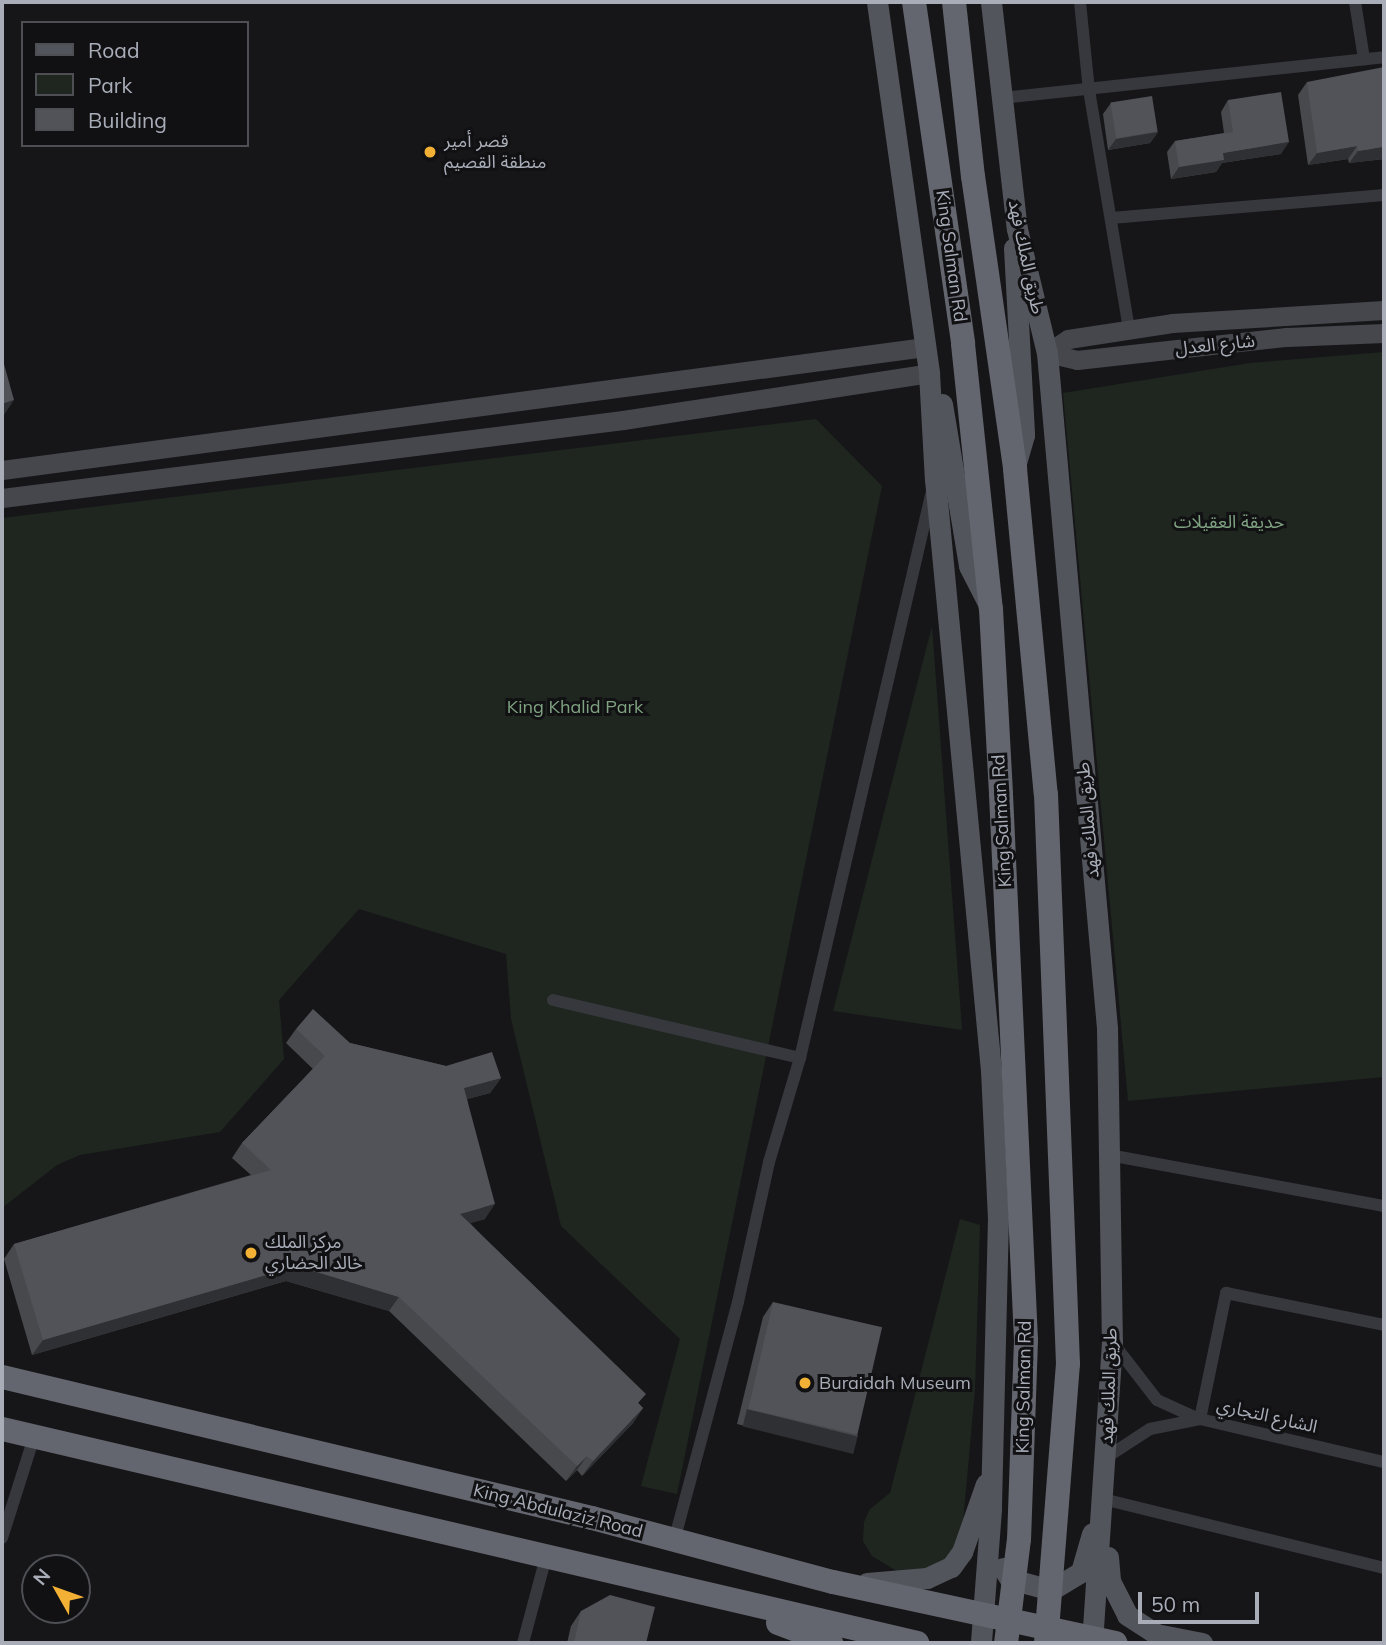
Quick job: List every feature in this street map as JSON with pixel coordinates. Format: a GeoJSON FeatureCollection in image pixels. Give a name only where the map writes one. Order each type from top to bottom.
{"type":"FeatureCollection","features":[{"type":"Feature","properties":{"kind":"highway","name":"King Salman Rd"},"geometry":{"type":"LineString","coordinates":[[914,2],[963,344],[991,609],[1026,1340],[1019,1539],[1006,1643]]}},
{"type":"Feature","properties":{"kind":"highway","name":"King Salman Rd"},"geometry":{"type":"LineString","coordinates":[[954,2],[1015,469],[1046,794],[1068,1364],[1046,1643]]}},
{"type":"Feature","properties":{"kind":"highway","name":"King Abdulaziz Road"},"geometry":{"type":"LineString","coordinates":[[2,1377],[841,1583],[1100,1642]]}},
{"type":"Feature","properties":{"kind":"highway"},"geometry":{"type":"LineString","coordinates":[[2,1429],[917,1643]]}},
{"type":"Feature","properties":{"kind":"highway"},"geometry":{"type":"LineString","coordinates":[[703,1593],[831,1643]]}},
{"type":"Feature","properties":{"kind":"main road"},"geometry":{"type":"LineString","coordinates":[[877,2],[929,373],[935,479],[991,1070],[998,1218],[991,1509],[981,1643]]}},
{"type":"Feature","properties":{"kind":"main road","name":"طريق الملك فهد"},"geometry":{"type":"LineString","coordinates":[[991,2],[1017,229],[1047,353],[1108,1028],[1112,1342],[1103,1499],[1100,1642]]}},
{"type":"Feature","properties":{"kind":"main road"},"geometry":{"type":"LineString","coordinates":[[1015,469],[1024,435],[1012,264],[1017,229]]}},
{"type":"Feature","properties":{"kind":"main road"},"geometry":{"type":"LineString","coordinates":[[929,373],[944,409],[969,566],[991,609]]}},
{"type":"Feature","properties":{"kind":"main road"},"geometry":{"type":"LineString","coordinates":[[841,1583],[927,1578],[951,1567],[962,1552],[992,1465]]}},
{"type":"Feature","properties":{"kind":"main road"},"geometry":{"type":"LineString","coordinates":[[991,1509],[995,1556],[1010,1578],[1051,1590],[1080,1572],[1103,1499]]}},
{"type":"Feature","properties":{"kind":"main road"},"geometry":{"type":"LineString","coordinates":[[1103,1499],[1110,1581],[1127,1615],[1156,1634],[1202,1643]]}},
{"type":"Feature","properties":{"kind":"street"},"geometry":{"type":"LineString","coordinates":[[1080,2],[1089,90],[1129,330]]}},
{"type":"Feature","properties":{"kind":"street"},"geometry":{"type":"LineString","coordinates":[[1355,2],[1364,59]]}},
{"type":"Feature","properties":{"kind":"street"},"geometry":{"type":"LineString","coordinates":[[1002,98],[1384,57]]}},
{"type":"Feature","properties":{"kind":"street"},"geometry":{"type":"LineString","coordinates":[[1111,218],[1384,195]]}},
{"type":"Feature","properties":{"kind":"street"},"geometry":{"type":"LineString","coordinates":[[1047,353],[1068,339],[1129,330],[1307,312],[1384,310]]}},
{"type":"Feature","properties":{"kind":"street","name":"شارع العدل"},"geometry":{"type":"LineString","coordinates":[[1047,353],[1077,360],[1287,337],[1384,333]]}},
{"type":"Feature","properties":{"kind":"street"},"geometry":{"type":"LineString","coordinates":[[2,470],[925,347]]}},
{"type":"Feature","properties":{"kind":"street"},"geometry":{"type":"LineString","coordinates":[[2,498],[609,422],[929,373]]}},
{"type":"Feature","properties":{"kind":"street"},"geometry":{"type":"LineString","coordinates":[[674,1541],[738,1302],[769,1162],[800,1058],[935,479]]}},
{"type":"Feature","properties":{"kind":"street"},"geometry":{"type":"LineString","coordinates":[[553,1000],[800,1058]]}},
{"type":"Feature","properties":{"kind":"street"},"geometry":{"type":"LineString","coordinates":[[1109,1155],[1384,1206]]}},
{"type":"Feature","properties":{"kind":"street"},"geometry":{"type":"LineString","coordinates":[[1112,1342],[1157,1400],[1200,1419],[1226,1293],[1384,1325]]}},
{"type":"Feature","properties":{"kind":"street","name":"الشارع التجاري"},"geometry":{"type":"LineString","coordinates":[[1107,1457],[1150,1430],[1200,1419],[1384,1462]]}},
{"type":"Feature","properties":{"kind":"street"},"geometry":{"type":"LineString","coordinates":[[2,1538],[34,1437]]}},
{"type":"Feature","properties":{"kind":"street"},"geometry":{"type":"LineString","coordinates":[[1103,1499],[1384,1568]]}},
{"type":"Feature","properties":{"kind":"street"},"geometry":{"type":"LineString","coordinates":[[523,1643],[546,1557]]}},
{"type":"Feature","properties":{"kind":"green space","name":"حديقة العقيلات"},"geometry":{"type":"Polygon","coordinates":[[[1384,352],[1384,1077],[1128,1101],[1063,393],[1250,363],[1384,352]]]}},
{"type":"Feature","properties":{"kind":"green space","name":"King Khalid Park"},"geometry":{"type":"Polygon","coordinates":[[[816,419],[882,486],[677,1494],[641,1486],[680,1339],[561,1226],[511,1019],[506,954],[359,909],[279,1000],[284,1059],[220,1132],[80,1155],[57,1165],[2,1208],[2,518],[816,419]]]}},
{"type":"Feature","properties":{"kind":"green space"},"geometry":{"type":"Polygon","coordinates":[[[932,626],[962,1029],[962,1030],[833,1011],[932,626]]]}},
{"type":"Feature","properties":{"kind":"green space"},"geometry":{"type":"Polygon","coordinates":[[[960,1219],[980,1225],[975,1390],[961,1545],[947,1564],[900,1573],[872,1556],[863,1541],[864,1522],[870,1509],[890,1493],[960,1219]]]}},
{"type":"Feature","properties":{"kind":"building"},"geometry":{"type":"Polygon","coordinates":[[[1384,67],[1384,147],[1358,151],[1357,146],[1317,153],[1307,82],[1384,67]]]}},
{"type":"Feature","properties":{"kind":"building"},"geometry":{"type":"Polygon","coordinates":[[[1281,92],[1289,142],[1223,153],[1224,160],[1179,167],[1175,141],[1233,132],[1228,100],[1281,92]]]}},
{"type":"Feature","properties":{"kind":"building"},"geometry":{"type":"Polygon","coordinates":[[[1152,96],[1158,132],[1116,138],[1111,103],[1152,96]]]}},
{"type":"Feature","properties":{"kind":"building"},"geometry":{"type":"Polygon","coordinates":[[[2,357],[14,400],[2,404],[2,357]]]}},
{"type":"Feature","properties":{"kind":"building","name":"مركز الملك خالد الحضاري"},"geometry":{"type":"Polygon","coordinates":[[[313,1009],[350,1043],[446,1066],[492,1052],[501,1078],[464,1088],[495,1204],[460,1214],[646,1394],[638,1403],[643,1408],[593,1461],[587,1456],[577,1466],[399,1297],[297,1266],[43,1340],[14,1244],[271,1170],[242,1143],[325,1056],[296,1029],[313,1009]]]}},
{"type":"Feature","properties":{"kind":"building","name":"Buraidah Museum"},"geometry":{"type":"Polygon","coordinates":[[[773,1302],[882,1327],[857,1434],[748,1409],[773,1302]]]}},
{"type":"Feature","properties":{"kind":"building"},"geometry":{"type":"Polygon","coordinates":[[[610,1595],[655,1607],[646,1643],[574,1643],[581,1611],[610,1595]]]}},
{"type":"Feature","properties":{"kind":"place","name":"قصر أمير منطقة القصيم"},"geometry":{"type":"Point","coordinates":[430,152]}},
{"type":"Feature","properties":{"kind":"place","name":"مركز الملك خالد الحضاري"},"geometry":{"type":"Point","coordinates":[251,1253]}},
{"type":"Feature","properties":{"kind":"place","name":"Buraidah Museum"},"geometry":{"type":"Point","coordinates":[805,1383]}}]}
